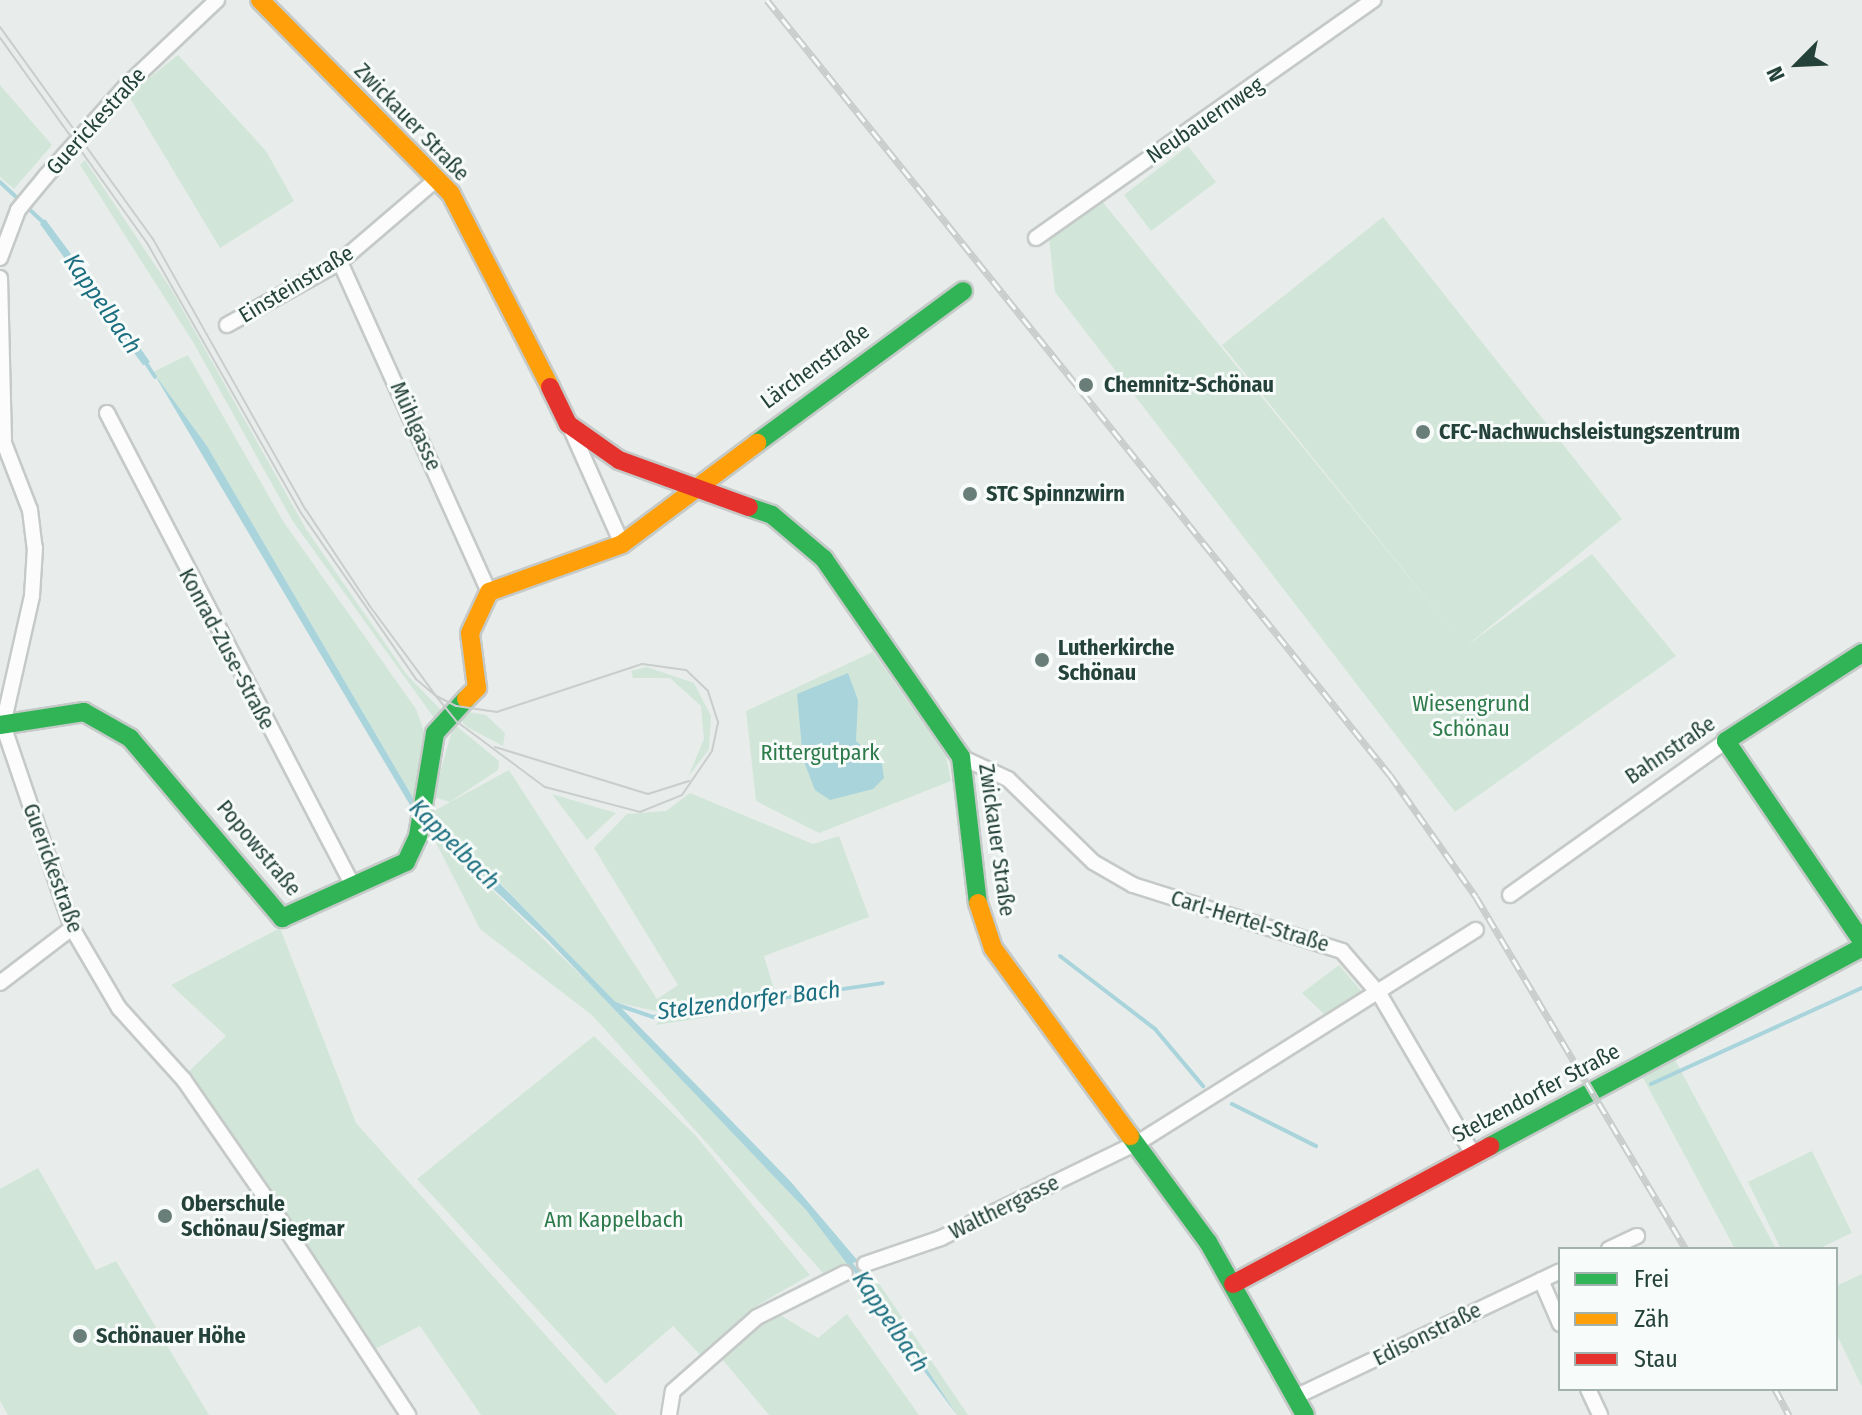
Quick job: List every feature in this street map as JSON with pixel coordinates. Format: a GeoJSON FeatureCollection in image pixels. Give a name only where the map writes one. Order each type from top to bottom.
{"type":"FeatureCollection","features":[{"type":"Feature","properties":{"kind":"street","name":"Guerickestraße"},"geometry":{"type":"LineString","coordinates":[[0,258],[18,210],[28,198],[122,90],[217,0]]}},
{"type":"Feature","properties":{"kind":"street","name":"Zwickauer Straße"},"geometry":{"type":"LineString","coordinates":[[260,0],[437,179],[478,236],[622,544]]}},
{"type":"Feature","properties":{"kind":"street","name":"Neubauernweg"},"geometry":{"type":"LineString","coordinates":[[1036,238],[1373,0]]}},
{"type":"Feature","properties":{"kind":"street","name":"Einsteinstraße"},"geometry":{"type":"LineString","coordinates":[[227,325],[340,262],[437,179]]}},
{"type":"Feature","properties":{"kind":"street","name":"Mühlgasse"},"geometry":{"type":"LineString","coordinates":[[340,262],[350,278],[489,592]]}},
{"type":"Feature","properties":{"kind":"street"},"geometry":{"type":"LineString","coordinates":[[0,278],[4,443],[30,510],[35,548],[32,596],[2,725]]}},
{"type":"Feature","properties":{"kind":"street","name":"Lärchenstraße"},"geometry":{"type":"LineString","coordinates":[[701,487],[739,450],[963,291]]}},
{"type":"Feature","properties":{"kind":"street","name":"Konrad-Zuse-Straße"},"geometry":{"type":"LineString","coordinates":[[107,413],[352,884]]}},
{"type":"Feature","properties":{"kind":"street","name":"Zwickauer Straße"},"geometry":{"type":"LineString","coordinates":[[568,424],[619,460],[772,515],[824,559],[961,757],[979,913],[993,948],[1139,1142],[1233,1284],[1305,1415]]}},
{"type":"Feature","properties":{"kind":"street"},"geometry":{"type":"LineString","coordinates":[[489,592],[622,544],[701,487]]}},
{"type":"Feature","properties":{"kind":"street","name":"Popowstraße"},"geometry":{"type":"LineString","coordinates":[[2,725],[84,712],[130,738],[282,918],[406,862],[418,836],[427,799],[435,733],[477,688],[470,633],[489,592]]}},
{"type":"Feature","properties":{"kind":"street","name":"Bahnstraße"},"geometry":{"type":"LineString","coordinates":[[1510,895],[1726,741],[1862,653]]}},
{"type":"Feature","properties":{"kind":"street","name":"Guerickestraße"},"geometry":{"type":"LineString","coordinates":[[2,725],[72,928],[119,1008],[184,1080],[408,1415]]}},
{"type":"Feature","properties":{"kind":"street"},"geometry":{"type":"LineString","coordinates":[[1726,741],[1862,941]]}},
{"type":"Feature","properties":{"kind":"street","name":"Carl-Hertel-Straße"},"geometry":{"type":"LineString","coordinates":[[961,757],[1017,788],[1093,862],[1133,885],[1333,944],[1380,995],[1473,1154]]}},
{"type":"Feature","properties":{"kind":"street"},"geometry":{"type":"LineString","coordinates":[[0,983],[72,928]]}},
{"type":"Feature","properties":{"kind":"street"},"geometry":{"type":"LineString","coordinates":[[1139,1142],[1380,995],[1476,930]]}},
{"type":"Feature","properties":{"kind":"street","name":"Stelzendorfer Straße"},"geometry":{"type":"LineString","coordinates":[[1233,1284],[1862,947]]}},
{"type":"Feature","properties":{"kind":"street","name":"Walthergasse"},"geometry":{"type":"LineString","coordinates":[[865,1264],[941,1238],[1139,1142]]}},
{"type":"Feature","properties":{"kind":"street"},"geometry":{"type":"LineString","coordinates":[[1613,1247],[1637,1236]]}},
{"type":"Feature","properties":{"kind":"street","name":"Edisonstraße"},"geometry":{"type":"LineString","coordinates":[[1295,1397],[1558,1272]]}},
{"type":"Feature","properties":{"kind":"street"},"geometry":{"type":"LineString","coordinates":[[669,1415],[673,1391],[757,1317],[845,1273]]}},
{"type":"Feature","properties":{"kind":"street"},"geometry":{"type":"LineString","coordinates":[[1541,1280],[1558,1319]]}},
{"type":"Feature","properties":{"kind":"street"},"geometry":{"type":"LineString","coordinates":[[1589,1391],[1600,1415]]}},
{"type":"Feature","properties":{"kind":"green space"},"geometry":{"type":"Polygon","coordinates":[[[178,55],[266,151],[294,201],[220,248],[128,95],[178,55]]]}},
{"type":"Feature","properties":{"kind":"green space"},"geometry":{"type":"Polygon","coordinates":[[[0,85],[52,145],[14,189],[0,177],[0,85]]]}},
{"type":"Feature","properties":{"kind":"green space"},"geometry":{"type":"Polygon","coordinates":[[[1188,146],[1216,182],[1151,231],[1124,195],[1188,146]]]}},
{"type":"Feature","properties":{"kind":"green space"},"geometry":{"type":"Polygon","coordinates":[[[85,160],[171,289],[306,529],[407,675],[441,710],[434,718],[292,520],[193,342],[80,165],[85,160]]]}},
{"type":"Feature","properties":{"kind":"green space","name":"Wiesengrund Schönau"},"geometry":{"type":"Polygon","coordinates":[[[1101,200],[1456,635],[1222,345],[1383,217],[1622,519],[1465,647],[1592,554],[1676,656],[1455,812],[1055,292],[1049,238],[1101,200]]]}},
{"type":"Feature","properties":{"kind":"green space"},"geometry":{"type":"Polygon","coordinates":[[[188,355],[283,521],[416,709],[426,737],[416,803],[207,446],[153,372],[188,355]]]}},
{"type":"Feature","properties":{"kind":"green space","name":"Rittergutpark"},"geometry":{"type":"Polygon","coordinates":[[[873,652],[946,756],[951,781],[819,833],[756,801],[746,711],[873,652]]]}},
{"type":"Feature","properties":{"kind":"green space"},"geometry":{"type":"Polygon","coordinates":[[[647,667],[694,683],[711,716],[709,749],[688,777],[704,739],[701,706],[670,678],[633,678],[631,671],[647,667]]]}},
{"type":"Feature","properties":{"kind":"green space"},"geometry":{"type":"Polygon","coordinates":[[[462,711],[486,715],[505,733],[503,746],[467,727],[458,718],[462,711]]]}},
{"type":"Feature","properties":{"kind":"green space"},"geometry":{"type":"Polygon","coordinates":[[[454,724],[499,761],[498,770],[450,802],[433,797],[454,724]]]}},
{"type":"Feature","properties":{"kind":"green space"},"geometry":{"type":"Polygon","coordinates":[[[509,770],[657,999],[678,985],[594,848],[627,814],[666,811],[690,793],[813,844],[839,836],[869,917],[764,956],[779,1006],[656,1025],[664,1013],[615,1002],[432,812],[509,770]]]}},
{"type":"Feature","properties":{"kind":"green space"},"geometry":{"type":"Polygon","coordinates":[[[552,794],[616,813],[587,840],[552,794]]]}},
{"type":"Feature","properties":{"kind":"green space"},"geometry":{"type":"Polygon","coordinates":[[[429,829],[591,985],[806,1210],[848,1265],[823,1273],[593,1016],[480,929],[429,829]]]}},
{"type":"Feature","properties":{"kind":"green space"},"geometry":{"type":"Polygon","coordinates":[[[280,928],[356,1123],[617,1415],[481,1415],[420,1326],[373,1350],[321,1276],[269,1187],[187,1073],[226,1036],[171,985],[280,928]]]}},
{"type":"Feature","properties":{"kind":"green space"},"geometry":{"type":"Polygon","coordinates":[[[1339,965],[1362,992],[1326,1016],[1302,993],[1339,965]]]}},
{"type":"Feature","properties":{"kind":"green space","name":"Am Kappelbach"},"geometry":{"type":"Polygon","coordinates":[[[594,1036],[696,1136],[810,1275],[760,1304],[704,1359],[673,1326],[606,1384],[417,1179],[594,1036]]]}},
{"type":"Feature","properties":{"kind":"green space"},"geometry":{"type":"Polygon","coordinates":[[[1673,1056],[1775,1247],[1734,1247],[1641,1074],[1673,1056]]]}},
{"type":"Feature","properties":{"kind":"green space"},"geometry":{"type":"Polygon","coordinates":[[[1812,1151],[1852,1233],[1822,1247],[1780,1247],[1748,1182],[1812,1151]]]}},
{"type":"Feature","properties":{"kind":"green space","name":"Schönauer Höhe"},"geometry":{"type":"Polygon","coordinates":[[[38,1168],[96,1270],[116,1261],[209,1415],[8,1415],[0,1401],[0,1189],[38,1168]]]}},
{"type":"Feature","properties":{"kind":"green space"},"geometry":{"type":"Polygon","coordinates":[[[864,1270],[876,1279],[968,1415],[957,1415],[864,1270]]]}},
{"type":"Feature","properties":{"kind":"green space"},"geometry":{"type":"Polygon","coordinates":[[[1862,1274],[1862,1387],[1838,1337],[1838,1285],[1862,1274]]]}},
{"type":"Feature","properties":{"kind":"green space"},"geometry":{"type":"Polygon","coordinates":[[[777,1313],[818,1338],[847,1314],[919,1415],[769,1415],[722,1359],[777,1313]]]}},
{"type":"Feature","properties":{"kind":"water"},"geometry":{"type":"Polygon","coordinates":[[[45,219],[150,362],[143,365],[86,288],[40,224],[45,219]]]}},
{"type":"Feature","properties":{"kind":"water"},"geometry":{"type":"Polygon","coordinates":[[[153,372],[207,446],[416,803],[413,810],[153,372]]]}},
{"type":"Feature","properties":{"kind":"water"},"geometry":{"type":"Polygon","coordinates":[[[848,673],[858,700],[856,741],[882,764],[884,778],[873,789],[830,800],[815,790],[803,759],[797,694],[848,673]]]}},
{"type":"Feature","properties":{"kind":"water"},"geometry":{"type":"Polygon","coordinates":[[[435,817],[791,1182],[858,1261],[848,1265],[806,1210],[547,939],[429,829],[435,817]]]}},
{"type":"Feature","properties":{"kind":"water"},"geometry":{"type":"Polygon","coordinates":[[[859,1271],[916,1352],[957,1415],[853,1277],[859,1271]]]}},
{"type":"Feature","properties":{"kind":"waterway","name":"Kappelbach"},"geometry":{"type":"LineString","coordinates":[[0,182],[45,224]]}},
{"type":"Feature","properties":{"kind":"waterway","name":"Kappelbach"},"geometry":{"type":"LineString","coordinates":[[144,360],[155,377]]}},
{"type":"Feature","properties":{"kind":"waterway","name":"Stelzendorfer Bach"},"geometry":{"type":"LineString","coordinates":[[1060,956],[1155,1029],[1203,1086]]}},
{"type":"Feature","properties":{"kind":"waterway","name":"Stelzendorfer Bach"},"geometry":{"type":"LineString","coordinates":[[615,1004],[653,1017],[883,983]]}},
{"type":"Feature","properties":{"kind":"waterway","name":"Stelzendorfer Bach"},"geometry":{"type":"LineString","coordinates":[[1651,1084],[1862,988]]}},
{"type":"Feature","properties":{"kind":"waterway","name":"Stelzendorfer Bach"},"geometry":{"type":"LineString","coordinates":[[1232,1104],[1316,1146]]}},
{"type":"Feature","properties":{"kind":"waterway","name":"Kappelbach"},"geometry":{"type":"LineString","coordinates":[[849,1261],[860,1277]]}},
{"type":"Feature","properties":{"kind":"tram line"},"geometry":{"type":"LineString","coordinates":[[0,27],[153,239],[306,510],[369,605],[436,696],[456,721],[545,787],[640,812],[682,795],[712,751],[718,722],[708,691],[686,670],[642,664],[497,712],[456,706],[436,696],[416,679],[301,513],[147,243],[0,38]]}},
{"type":"Feature","properties":{"kind":"tram line"},"geometry":{"type":"LineString","coordinates":[[495,747],[648,794],[689,781]]}},
{"type":"Feature","properties":{"kind":"railway"},"geometry":{"type":"LineString","coordinates":[[767,0],[1390,775],[1476,897],[1685,1247]]}},
{"type":"Feature","properties":{"kind":"railway"},"geometry":{"type":"LineString","coordinates":[[1776,1391],[1789,1415]]}},
{"type":"Feature","properties":{"kind":"traffic: fast"},"geometry":{"type":"LineString","coordinates":[[757,443],[963,291]]}},
{"type":"Feature","properties":{"kind":"traffic: fast"},"geometry":{"type":"LineString","coordinates":[[749,507],[772,515],[824,559],[961,757],[978,903]]}},
{"type":"Feature","properties":{"kind":"traffic: fast"},"geometry":{"type":"LineString","coordinates":[[1862,653],[1726,741],[1862,941]]}},
{"type":"Feature","properties":{"kind":"traffic: fast"},"geometry":{"type":"LineString","coordinates":[[0,725],[84,712],[130,738],[282,918],[406,862],[418,836],[435,733],[466,699]]}},
{"type":"Feature","properties":{"kind":"traffic: fast"},"geometry":{"type":"LineString","coordinates":[[1490,1146],[1862,947]]}},
{"type":"Feature","properties":{"kind":"traffic: fast"},"geometry":{"type":"LineString","coordinates":[[1130,1136],[1208,1242],[1305,1415]]}},
{"type":"Feature","properties":{"kind":"traffic: slow"},"geometry":{"type":"LineString","coordinates":[[260,0],[451,194],[550,387]]}},
{"type":"Feature","properties":{"kind":"traffic: slow"},"geometry":{"type":"LineString","coordinates":[[466,699],[477,688],[470,633],[489,592],[622,544],[757,443]]}},
{"type":"Feature","properties":{"kind":"traffic: slow"},"geometry":{"type":"LineString","coordinates":[[978,903],[993,948],[1130,1136]]}},
{"type":"Feature","properties":{"kind":"traffic: jam"},"geometry":{"type":"LineString","coordinates":[[550,387],[568,424],[619,460],[749,507]]}},
{"type":"Feature","properties":{"kind":"traffic: jam"},"geometry":{"type":"LineString","coordinates":[[1233,1284],[1490,1146]]}},
{"type":"Feature","properties":{"kind":"place","name":"Chemnitz-Schönau"},"geometry":{"type":"Point","coordinates":[1086,385]}},
{"type":"Feature","properties":{"kind":"place","name":"CFC-Nachwuchsleistungszentrum"},"geometry":{"type":"Point","coordinates":[1423,432]}},
{"type":"Feature","properties":{"kind":"place","name":"STC Spinnzwirn"},"geometry":{"type":"Point","coordinates":[970,494]}},
{"type":"Feature","properties":{"kind":"place","name":"Lutherkirche Schönau"},"geometry":{"type":"Point","coordinates":[1042,660]}},
{"type":"Feature","properties":{"kind":"place","name":"Oberschule Schönau/Siegmar"},"geometry":{"type":"Point","coordinates":[165,1216]}},
{"type":"Feature","properties":{"kind":"place","name":"Schönauer Höhe"},"geometry":{"type":"Point","coordinates":[80,1336]}}]}
